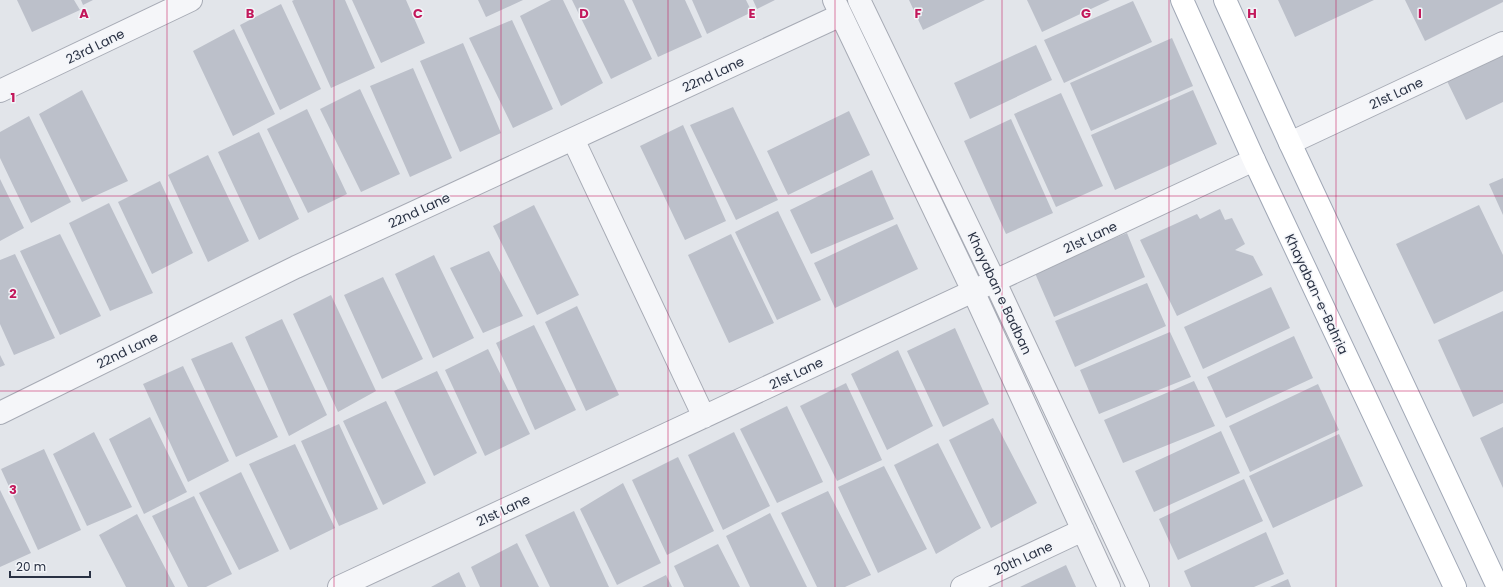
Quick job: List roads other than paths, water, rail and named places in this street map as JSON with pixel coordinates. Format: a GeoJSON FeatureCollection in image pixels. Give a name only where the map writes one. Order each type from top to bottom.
{"type":"FeatureCollection","features":[{"type":"Feature","properties":{"kind":"main road","name":"Khayaban-e-Bahria"},"geometry":{"type":"LineString","coordinates":[[1182,0],[1254,160],[1455,587]]}},
{"type":"Feature","properties":{"kind":"main road"},"geometry":{"type":"LineString","coordinates":[[1225,0],[1290,143],[1498,587]]}},
{"type":"Feature","properties":{"kind":"street","name":"23rd Lane"},"geometry":{"type":"LineString","coordinates":[[0,91],[191,0]]}},
{"type":"Feature","properties":{"kind":"street","name":"Khayaban e Badban"},"geometry":{"type":"LineString","coordinates":[[859,0],[995,282],[1138,587]]}},
{"type":"Feature","properties":{"kind":"street","name":"Khayaban e Badban"},"geometry":{"type":"LineString","coordinates":[[837,7],[973,291],[1109,587]]}},
{"type":"Feature","properties":{"kind":"street","name":"22nd Lane"},"geometry":{"type":"LineString","coordinates":[[0,413],[296,267],[573,139],[837,7]]}},
{"type":"Feature","properties":{"kind":"street","name":"21st Lane"},"geometry":{"type":"LineString","coordinates":[[1290,143],[1503,43]]}},
{"type":"Feature","properties":{"kind":"street"},"geometry":{"type":"LineString","coordinates":[[573,139],[704,417]]}},
{"type":"Feature","properties":{"kind":"street","name":"21st Lane"},"geometry":{"type":"LineString","coordinates":[[339,587],[1254,160]]}},
{"type":"Feature","properties":{"kind":"street","name":"20th Lane"},"geometry":{"type":"LineString","coordinates":[[962,587],[1083,530]]}}]}
